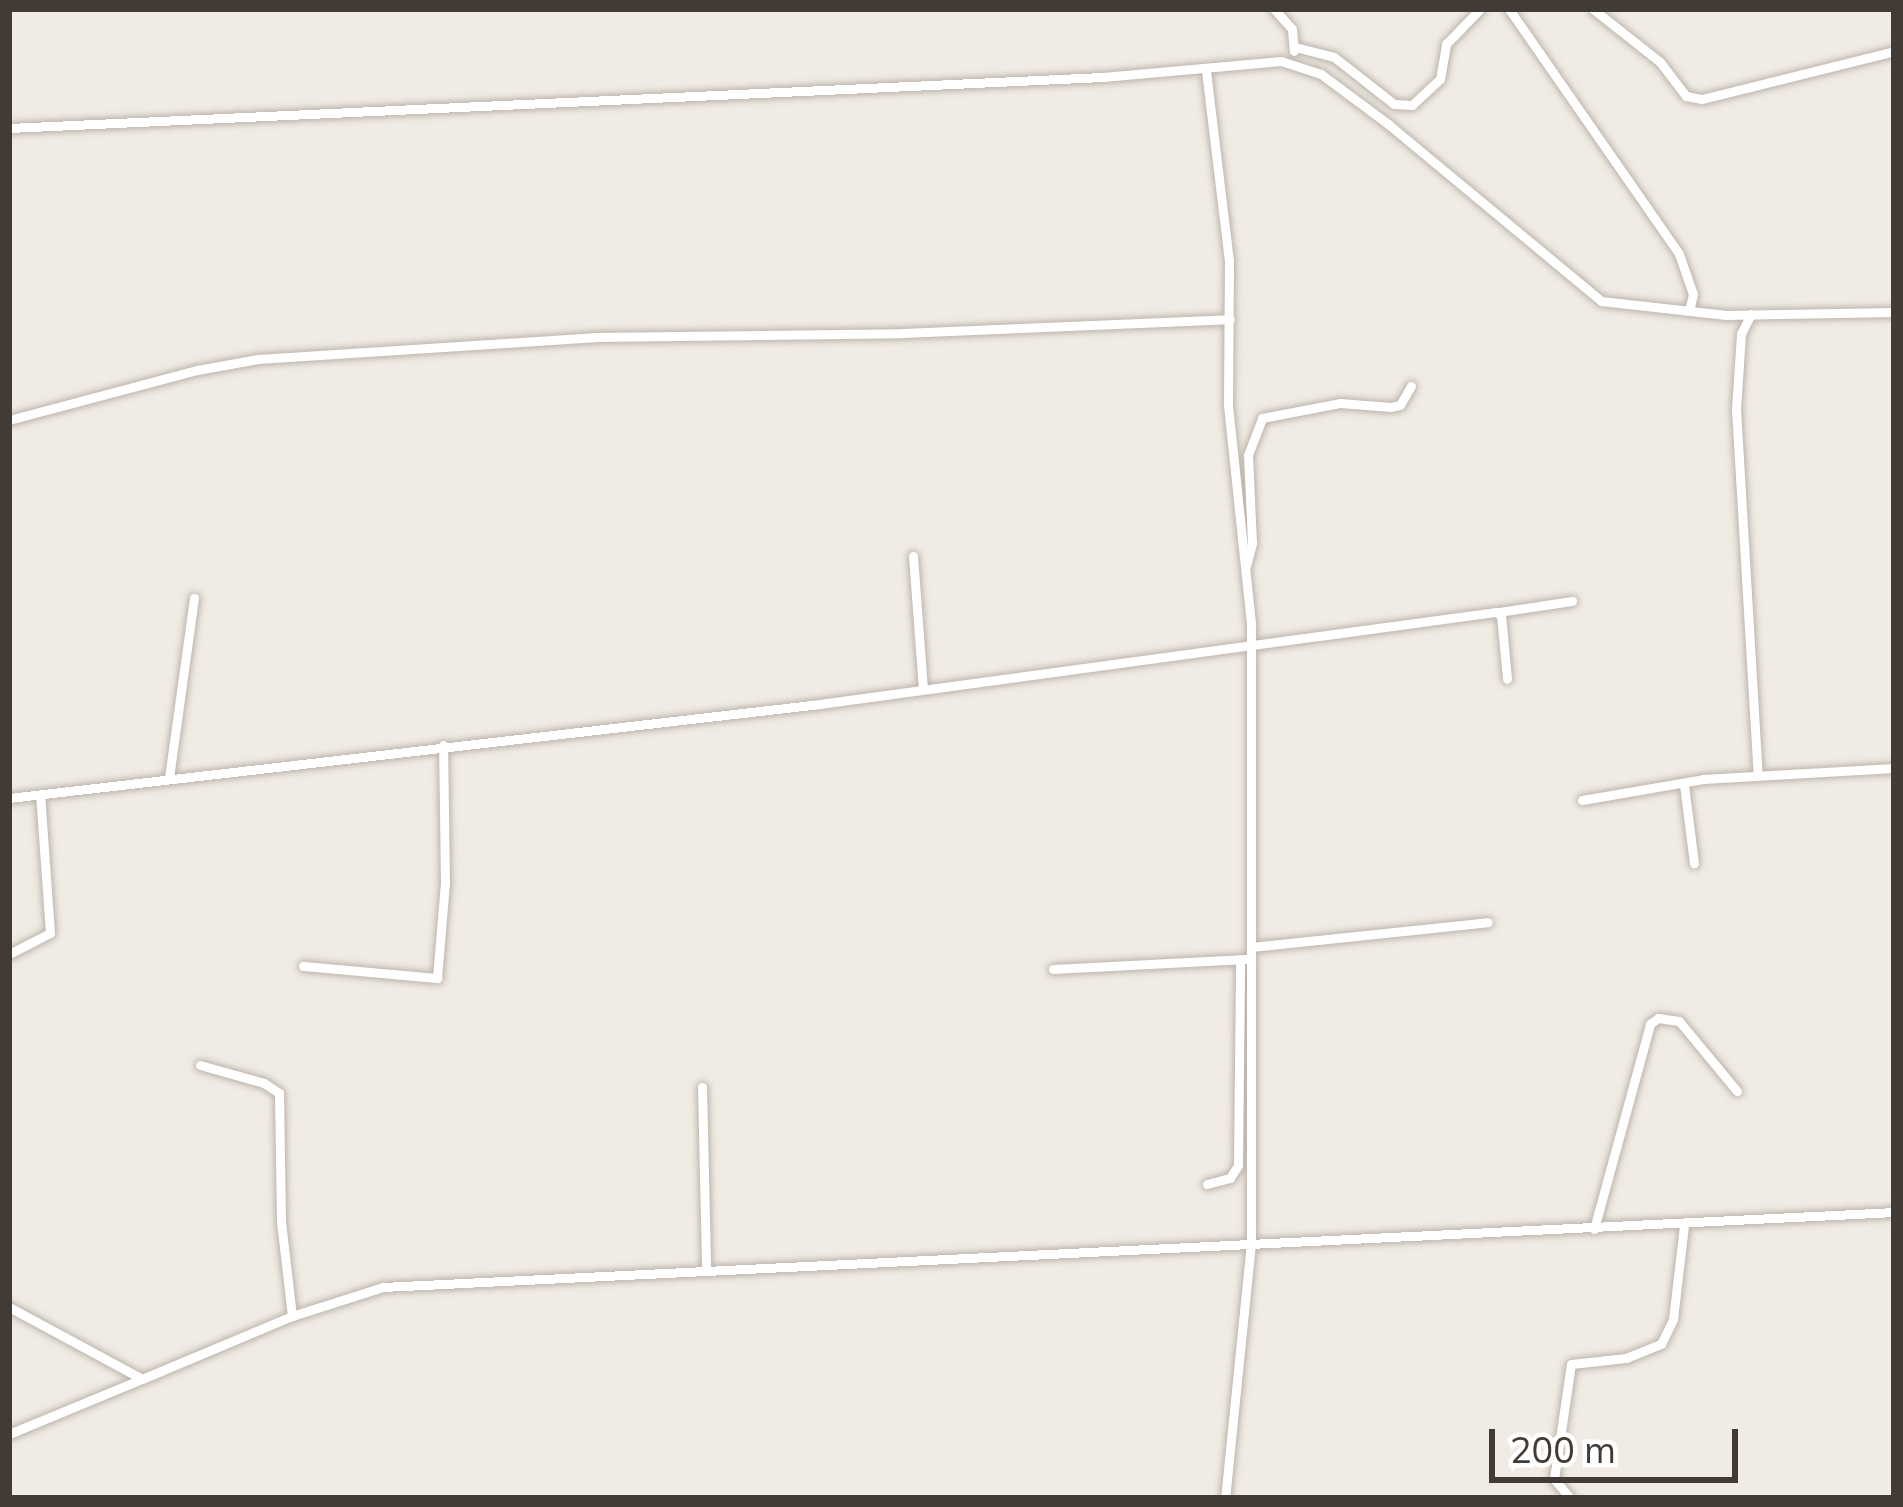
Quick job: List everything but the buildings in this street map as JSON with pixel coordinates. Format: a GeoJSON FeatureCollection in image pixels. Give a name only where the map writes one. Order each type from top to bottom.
{"type":"FeatureCollection","features":[{"type":"Feature","properties":{"kind":"street"},"geometry":{"type":"LineString","coordinates":[[1274,9],[1292,29],[1292,62]]}},
{"type":"Feature","properties":{"kind":"street"},"geometry":{"type":"LineString","coordinates":[[1295,47],[1334,57],[1394,104],[1412,105],[1440,79],[1446,44],[1480,9]]}},
{"type":"Feature","properties":{"kind":"street"},"geometry":{"type":"LineString","coordinates":[[1509,9],[1678,254],[1693,294],[1689,311]]}},
{"type":"Feature","properties":{"kind":"street"},"geometry":{"type":"LineString","coordinates":[[1593,9],[1660,62],[1686,96],[1702,100],[1894,51]]}},
{"type":"Feature","properties":{"kind":"street"},"geometry":{"type":"LineString","coordinates":[[9,128],[1206,71],[1292,62],[1321,74],[1388,124],[1601,301],[1751,314],[1894,312]]}},
{"type":"Feature","properties":{"kind":"street"},"geometry":{"type":"LineString","coordinates":[[1206,71],[1230,274],[1228,405],[1250,645],[1251,1243],[1225,1498]]}},
{"type":"Feature","properties":{"kind":"street"},"geometry":{"type":"LineString","coordinates":[[1751,314],[1741,334],[1736,409],[1758,775]]}},
{"type":"Feature","properties":{"kind":"street"},"geometry":{"type":"LineString","coordinates":[[9,420],[197,370],[257,359],[594,337],[901,333],[1230,319]]}},
{"type":"Feature","properties":{"kind":"street"},"geometry":{"type":"LineString","coordinates":[[1244,571],[1252,543],[1248,455],[1262,418],[1333,403],[1391,407],[1400,405],[1411,386]]}},
{"type":"Feature","properties":{"kind":"street"},"geometry":{"type":"LineString","coordinates":[[913,556],[923,689]]}},
{"type":"Feature","properties":{"kind":"street"},"geometry":{"type":"LineString","coordinates":[[169,778],[194,598]]}},
{"type":"Feature","properties":{"kind":"street"},"geometry":{"type":"LineString","coordinates":[[9,798],[923,689],[1572,601]]}},
{"type":"Feature","properties":{"kind":"street"},"geometry":{"type":"LineString","coordinates":[[1499,612],[1507,679]]}},
{"type":"Feature","properties":{"kind":"street"},"geometry":{"type":"LineString","coordinates":[[303,966],[437,978],[445,883],[443,746]]}},
{"type":"Feature","properties":{"kind":"street"},"geometry":{"type":"LineString","coordinates":[[1582,800],[1758,775],[1894,768]]}},
{"type":"Feature","properties":{"kind":"street"},"geometry":{"type":"LineString","coordinates":[[1684,785],[1694,863]]}},
{"type":"Feature","properties":{"kind":"street"},"geometry":{"type":"LineString","coordinates":[[9,954],[50,933],[40,794]]}},
{"type":"Feature","properties":{"kind":"street"},"geometry":{"type":"LineString","coordinates":[[1053,969],[1248,955],[1488,922]]}},
{"type":"Feature","properties":{"kind":"street"},"geometry":{"type":"LineString","coordinates":[[1208,1184],[1229,1178],[1238,1165],[1248,955]]}},
{"type":"Feature","properties":{"kind":"street"},"geometry":{"type":"LineString","coordinates":[[1594,1229],[1650,1024],[1668,1017],[1679,1021],[1737,1091]]}},
{"type":"Feature","properties":{"kind":"street"},"geometry":{"type":"LineString","coordinates":[[200,1065],[264,1083],[279,1093],[281,1222],[292,1316]]}},
{"type":"Feature","properties":{"kind":"street"},"geometry":{"type":"LineString","coordinates":[[702,1087],[706,1269]]}},
{"type":"Feature","properties":{"kind":"street"},"geometry":{"type":"LineString","coordinates":[[9,1434],[292,1316],[383,1287],[1894,1212]]}},
{"type":"Feature","properties":{"kind":"street"},"geometry":{"type":"LineString","coordinates":[[1570,1498],[1554,1479],[1571,1364],[1626,1358],[1661,1344],[1673,1319],[1684,1225]]}},
{"type":"Feature","properties":{"kind":"street"},"geometry":{"type":"LineString","coordinates":[[9,1307],[142,1379]]}}]}
